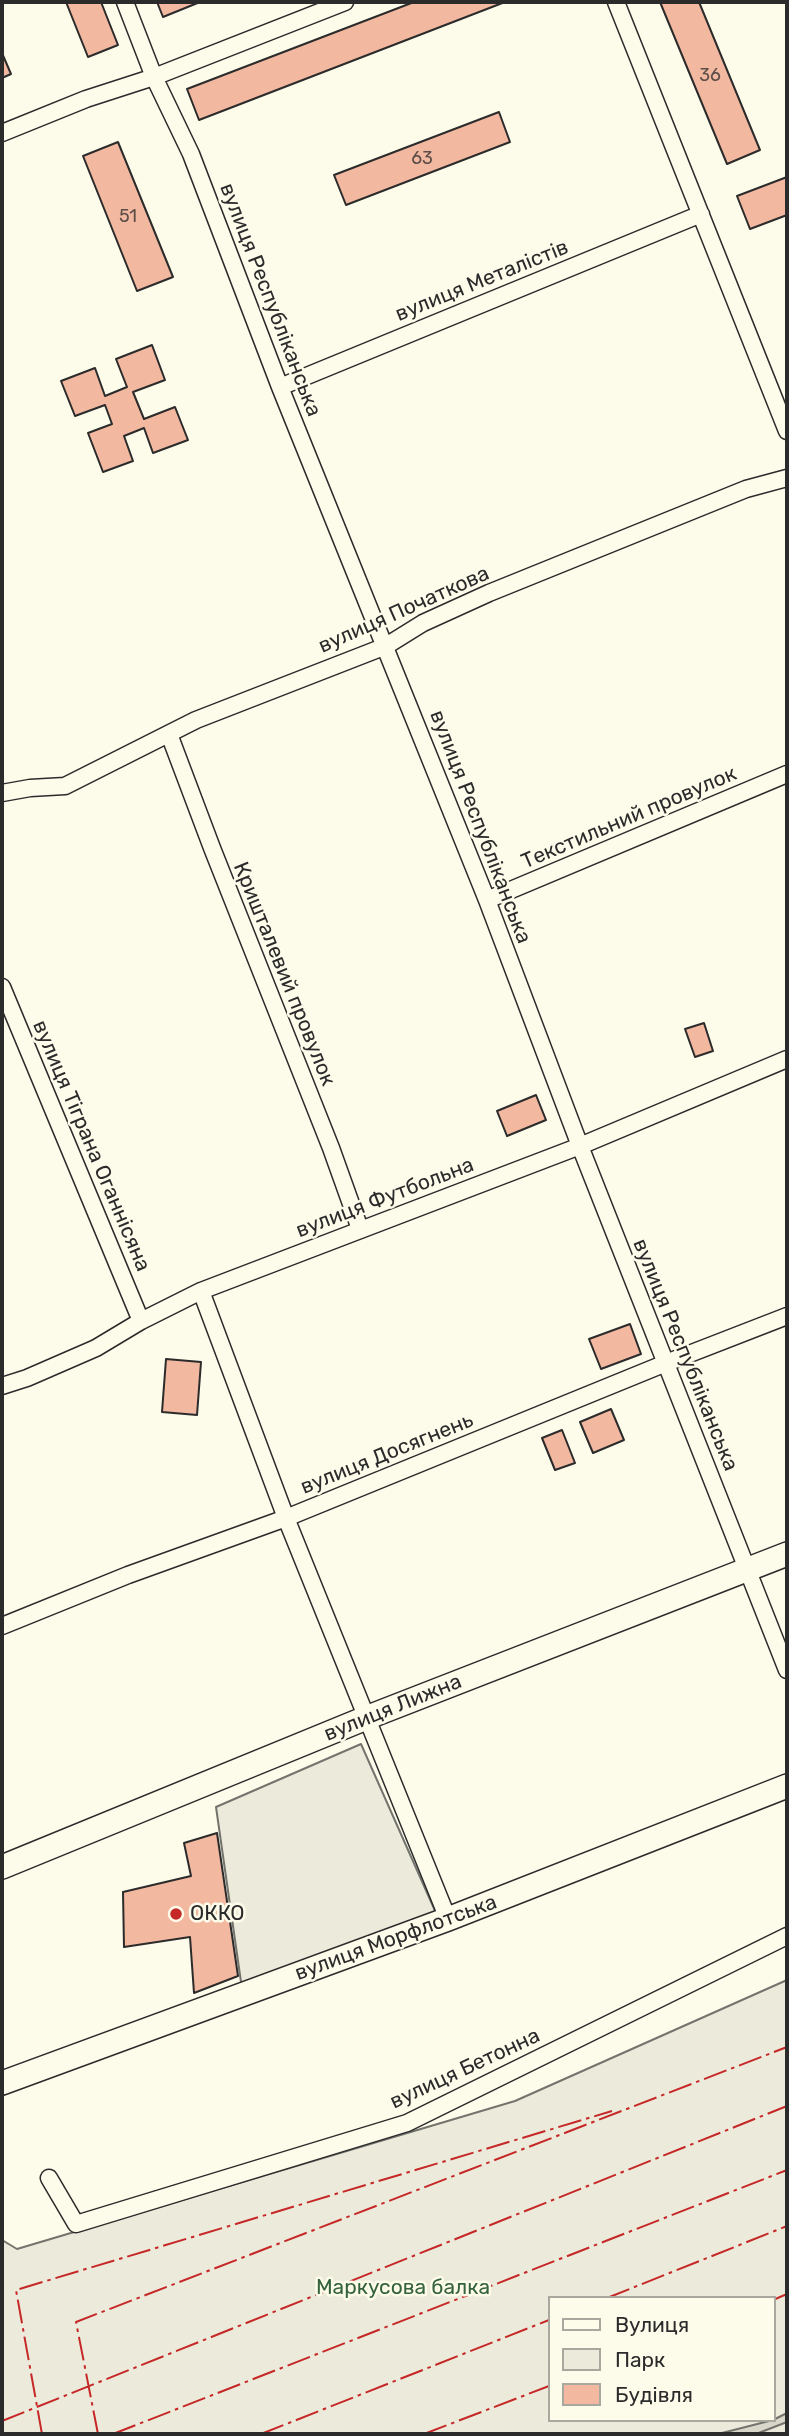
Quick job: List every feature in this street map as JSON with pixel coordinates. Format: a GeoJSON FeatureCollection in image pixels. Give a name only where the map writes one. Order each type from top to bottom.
{"type":"FeatureCollection","features":[{"type":"Feature","properties":{"kind":"street","name":"вулиця Республіканська"},"geometry":{"type":"LineString","coordinates":[[125,2],[155,77],[191,154],[280,387],[487,900],[580,1146],[787,1670]]}},
{"type":"Feature","properties":{"kind":"street"},"geometry":{"type":"LineString","coordinates":[[2,133],[86,99],[155,77],[345,2]]}},
{"type":"Feature","properties":{"kind":"street"},"geometry":{"type":"LineString","coordinates":[[616,2],[787,431]]}},
{"type":"Feature","properties":{"kind":"street","name":"вулиця Металістів"},"geometry":{"type":"LineString","coordinates":[[280,387],[701,214]]}},
{"type":"Feature","properties":{"kind":"street","name":"вулиця Початкова"},"geometry":{"type":"LineString","coordinates":[[2,793],[65,786],[196,720],[386,646],[423,623],[489,593],[746,489],[787,478]]}},
{"type":"Feature","properties":{"kind":"street","name":"Кришталевий провулок"},"geometry":{"type":"LineString","coordinates":[[169,734],[331,1148],[360,1229]]}},
{"type":"Feature","properties":{"kind":"street","name":"Текстильний провулок"},"geometry":{"type":"LineString","coordinates":[[487,900],[787,774]]}},
{"type":"Feature","properties":{"kind":"street","name":"вулиця Тіграна Оганнісяна"},"geometry":{"type":"LineString","coordinates":[[2,987],[141,1321]]}},
{"type":"Feature","properties":{"kind":"street","name":"вулиця Футбольна"},"geometry":{"type":"LineString","coordinates":[[2,1386],[96,1348],[141,1321],[201,1291],[580,1146],[787,1059]]}},
{"type":"Feature","properties":{"kind":"street"},"geometry":{"type":"LineString","coordinates":[[201,1291],[286,1518],[448,1919]]}},
{"type":"Feature","properties":{"kind":"street","name":"вулиця Досягнень"},"geometry":{"type":"LineString","coordinates":[[2,1626],[128,1575],[286,1518],[787,1316]]}},
{"type":"Feature","properties":{"kind":"street","name":"вулиця Лижна"},"geometry":{"type":"LineString","coordinates":[[2,1867],[366,1718],[787,1554]]}},
{"type":"Feature","properties":{"kind":"street","name":"вулиця Морфлотська"},"geometry":{"type":"LineString","coordinates":[[2,2083],[448,1919],[787,1786]]}},
{"type":"Feature","properties":{"kind":"street","name":"вулиця Бетонна"},"geometry":{"type":"LineString","coordinates":[[49,2178],[76,2224],[407,2123],[787,1936]]}},
{"type":"Feature","properties":{"kind":"green space","name":"Маркусова балка"},"geometry":{"type":"Polygon","coordinates":[[[787,1980],[787,2434],[2,2434],[2,2240],[17,2249],[515,2101],[787,1980]]]}},
{"type":"Feature","properties":{"kind":"shaded area"},"geometry":{"type":"Polygon","coordinates":[[[361,1744],[436,1913],[242,1989],[216,1807],[361,1744]]]}},
{"type":"Feature","properties":{"kind":"shaded area"},"geometry":{"type":"Polygon","coordinates":[[[787,2413],[787,2422],[756,2434],[718,2434],[775,2422],[775,2419],[787,2413]]]}},
{"type":"Feature","properties":{"kind":"building"},"geometry":{"type":"Polygon","coordinates":[[[66,2],[101,2],[118,45],[88,57],[66,2]]]}},
{"type":"Feature","properties":{"kind":"building"},"geometry":{"type":"Polygon","coordinates":[[[157,2],[200,2],[163,17],[157,2]]]}},
{"type":"Feature","properties":{"kind":"building"},"geometry":{"type":"Polygon","coordinates":[[[414,2],[505,2],[199,120],[187,89],[414,2]]]}},
{"type":"Feature","properties":{"kind":"building"},"geometry":{"type":"Polygon","coordinates":[[[660,2],[699,2],[760,150],[727,164],[660,2]]]}},
{"type":"Feature","properties":{"kind":"building"},"geometry":{"type":"Polygon","coordinates":[[[2,53],[11,74],[2,78],[2,53]]]}},
{"type":"Feature","properties":{"kind":"building"},"geometry":{"type":"Polygon","coordinates":[[[499,112],[510,142],[346,205],[334,175],[499,112]]]}},
{"type":"Feature","properties":{"kind":"building"},"geometry":{"type":"Polygon","coordinates":[[[118,142],[173,277],[137,291],[83,156],[118,142]]]}},
{"type":"Feature","properties":{"kind":"building"},"geometry":{"type":"Polygon","coordinates":[[[787,177],[787,215],[750,229],[737,196],[787,177]]]}},
{"type":"Feature","properties":{"kind":"building"},"geometry":{"type":"Polygon","coordinates":[[[152,345],[165,380],[133,392],[144,419],[175,407],[188,440],[153,453],[144,428],[124,436],[133,461],[103,472],[88,433],[112,424],[105,405],[75,416],[61,381],[95,368],[105,396],[127,387],[116,359],[152,345]]]}},
{"type":"Feature","properties":{"kind":"building"},"geometry":{"type":"Polygon","coordinates":[[[704,1023],[713,1051],[695,1057],[685,1029],[704,1023]]]}},
{"type":"Feature","properties":{"kind":"building"},"geometry":{"type":"Polygon","coordinates":[[[536,1095],[546,1120],[507,1136],[497,1111],[536,1095]]]}},
{"type":"Feature","properties":{"kind":"building"},"geometry":{"type":"Polygon","coordinates":[[[630,1324],[641,1354],[601,1369],[589,1339],[630,1324]]]}},
{"type":"Feature","properties":{"kind":"building"},"geometry":{"type":"Polygon","coordinates":[[[166,1359],[201,1362],[197,1415],[162,1412],[166,1359]]]}},
{"type":"Feature","properties":{"kind":"building"},"geometry":{"type":"Polygon","coordinates":[[[611,1409],[624,1440],[593,1453],[580,1422],[611,1409]]]}},
{"type":"Feature","properties":{"kind":"building"},"geometry":{"type":"Polygon","coordinates":[[[562,1430],[575,1463],[555,1470],[542,1438],[562,1430]]]}},
{"type":"Feature","properties":{"kind":"building","name":"ОККО"},"geometry":{"type":"Polygon","coordinates":[[[217,1833],[238,1976],[194,1993],[190,1937],[124,1947],[123,1892],[191,1876],[184,1843],[217,1833]]]}},
{"type":"Feature","properties":{"kind":"power"},"geometry":{"type":"LineString","coordinates":[[98,2434],[76,2322],[787,2047]]}},
{"type":"Feature","properties":{"kind":"power"},"geometry":{"type":"LineString","coordinates":[[2,2421],[787,2106]]}},
{"type":"Feature","properties":{"kind":"power"},"geometry":{"type":"LineString","coordinates":[[42,2434],[16,2290],[612,2111]]}},
{"type":"Feature","properties":{"kind":"power"},"geometry":{"type":"LineString","coordinates":[[113,2434],[787,2170]]}},
{"type":"Feature","properties":{"kind":"power"},"geometry":{"type":"LineString","coordinates":[[612,2296],[787,2226]]}},
{"type":"Feature","properties":{"kind":"power"},"geometry":{"type":"LineString","coordinates":[[775,2299],[787,2294]]}},
{"type":"Feature","properties":{"kind":"power"},"geometry":{"type":"LineString","coordinates":[[261,2434],[548,2320]]}},
{"type":"Feature","properties":{"kind":"power"},"geometry":{"type":"LineString","coordinates":[[424,2434],[548,2386]]}},
{"type":"Feature","properties":{"kind":"place","name":"ОККО"},"geometry":{"type":"Point","coordinates":[176,1914]}}]}
